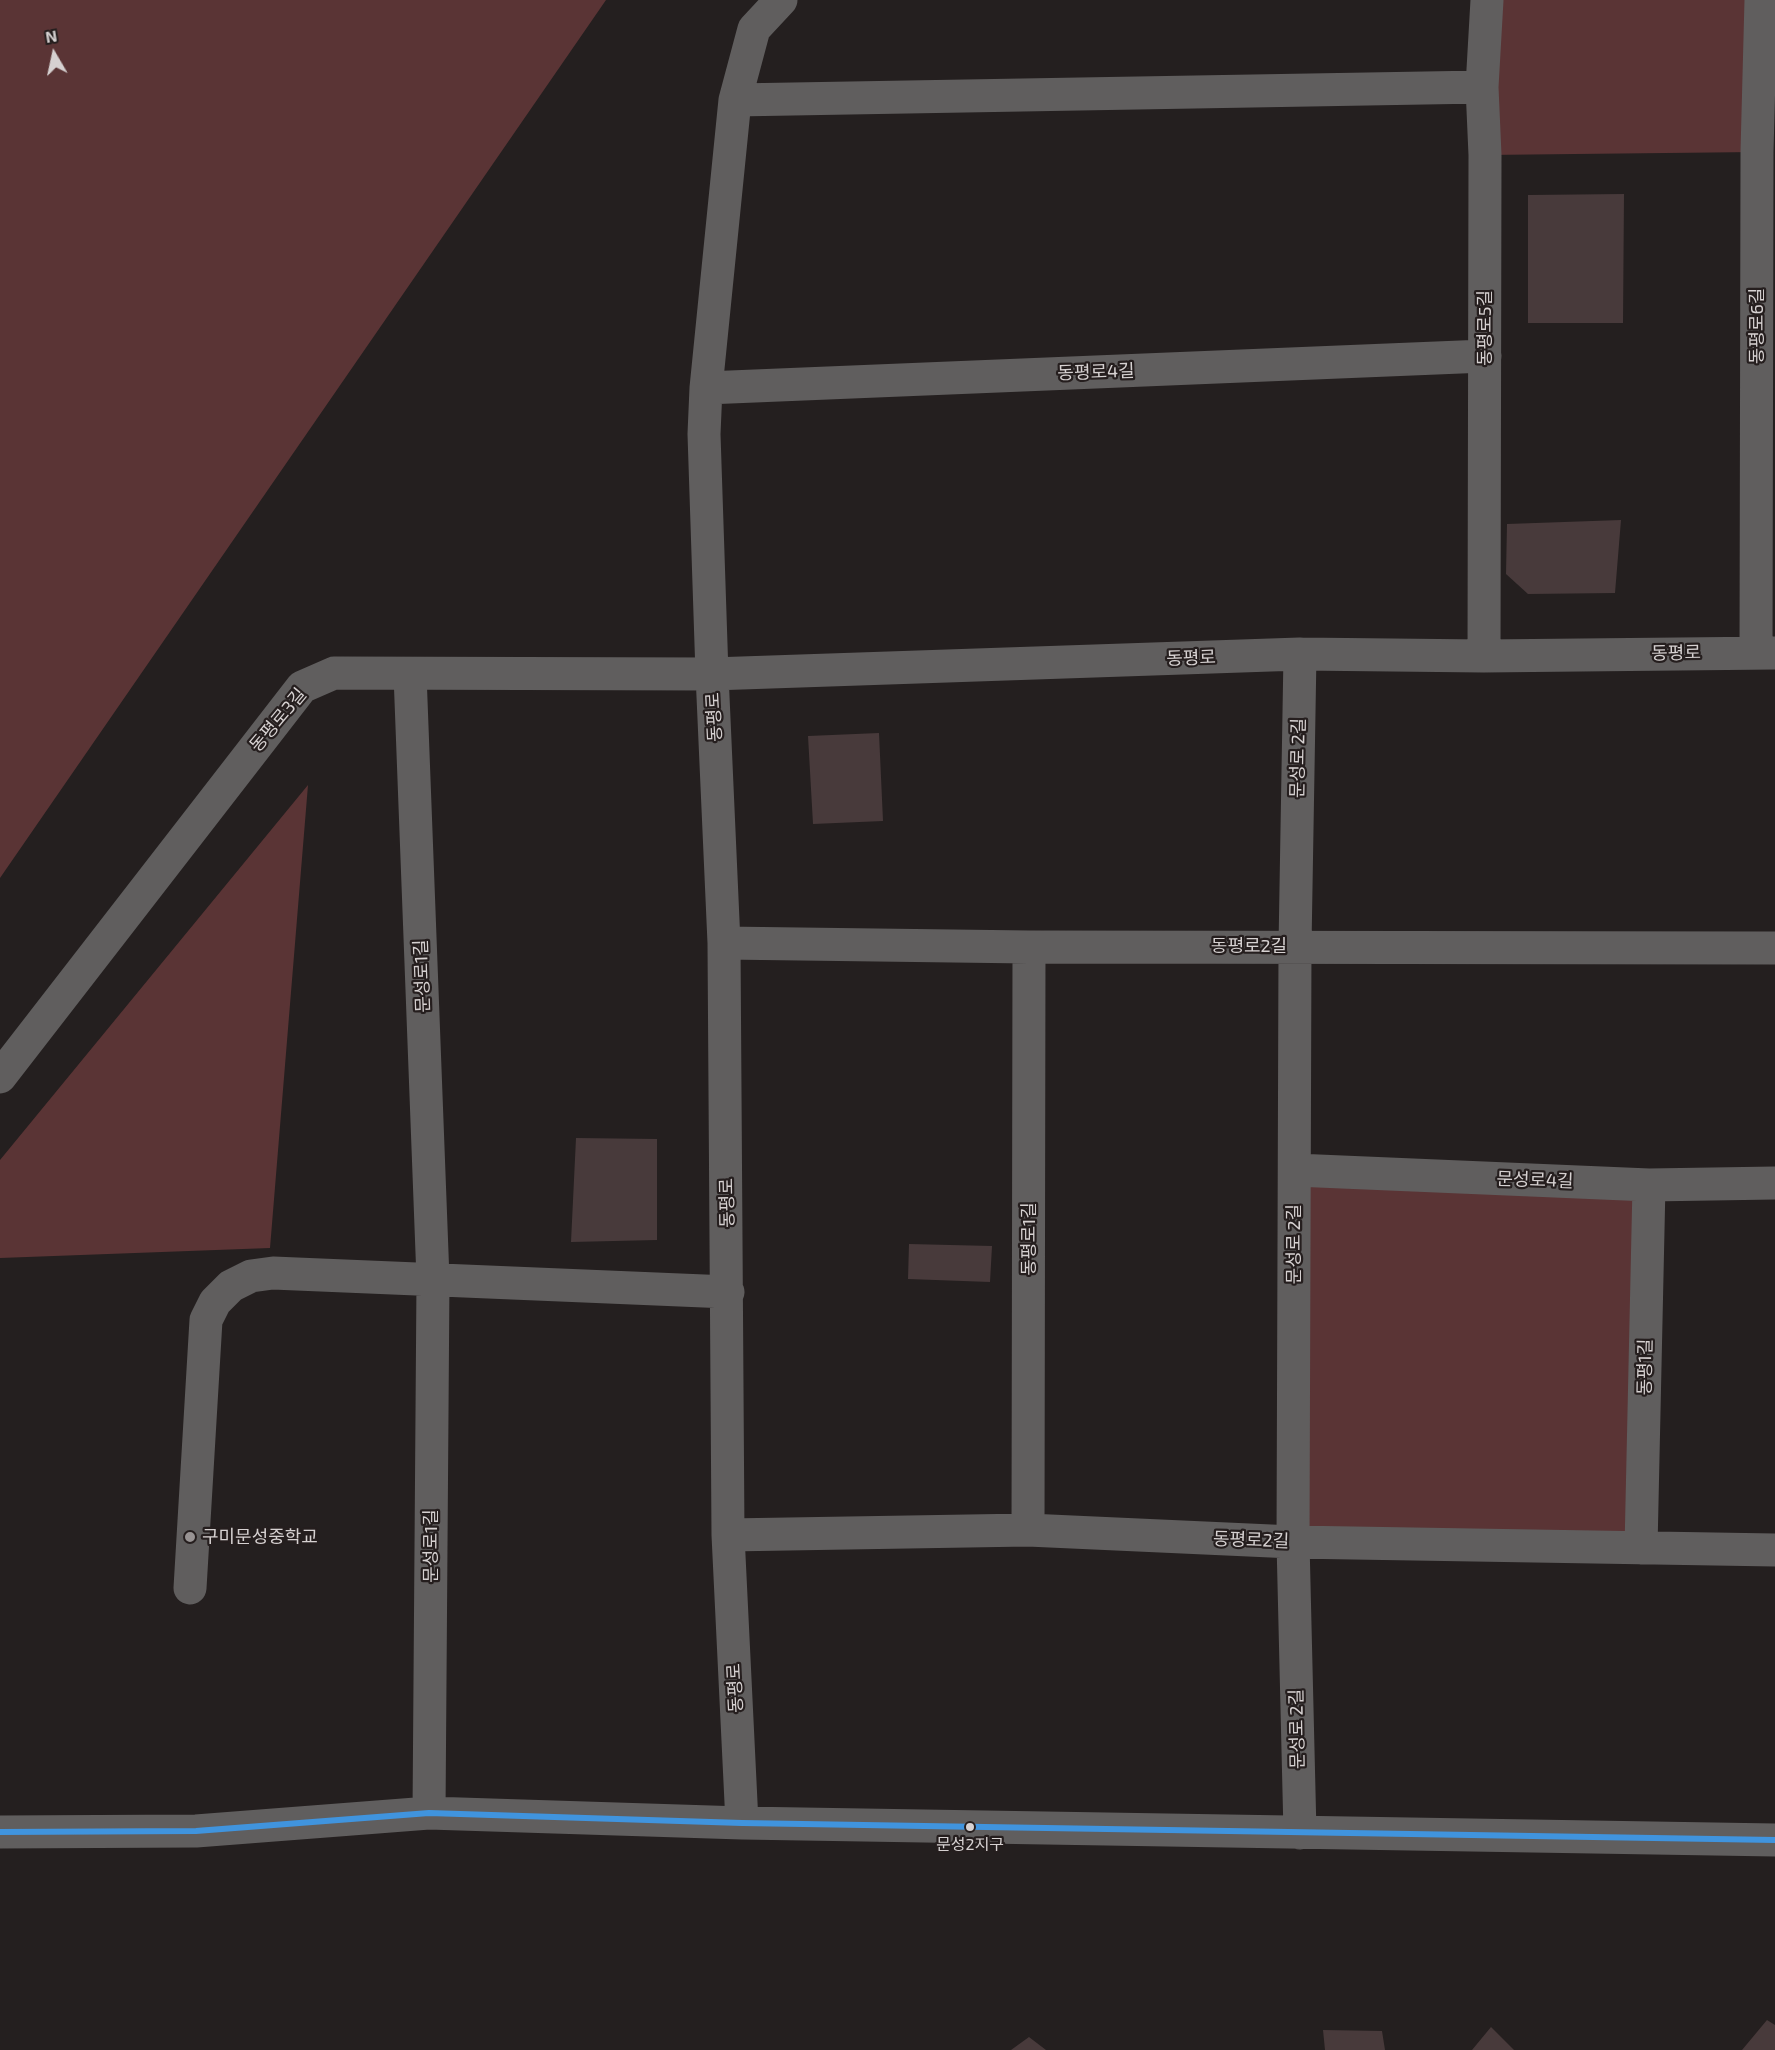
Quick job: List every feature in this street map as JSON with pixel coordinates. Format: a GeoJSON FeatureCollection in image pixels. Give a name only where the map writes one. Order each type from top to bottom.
{"type":"FeatureCollection","features":[{"type":"Feature","properties":{"kind":"street"},"geometry":{"type":"LineString","coordinates":[[712,674],[704,434],[706,388],[735,100],[754,29],[781,0]]}},
{"type":"Feature","properties":{"kind":"street","name":"동평로5길"},"geometry":{"type":"LineString","coordinates":[[1484,656],[1485,155],[1482,87],[1487,0]]}},
{"type":"Feature","properties":{"kind":"street","name":"동평로6길"},"geometry":{"type":"LineString","coordinates":[[1761,0],[1757,152],[1765,653]]}},
{"type":"Feature","properties":{"kind":"street"},"geometry":{"type":"LineString","coordinates":[[735,100],[1482,87]]}},
{"type":"Feature","properties":{"kind":"street","name":"동평로4길"},"geometry":{"type":"LineString","coordinates":[[706,388],[1485,357]]}},
{"type":"Feature","properties":{"kind":"street","name":"동평로"},"geometry":{"type":"LineString","coordinates":[[742,1823],[728,1535],[724,943],[712,674],[1300,654],[1484,656],[1765,653]]}},
{"type":"Feature","properties":{"kind":"street","name":"문성로 2길"},"geometry":{"type":"LineString","coordinates":[[1300,654],[1295,946],[1293,1542],[1300,1833]]}},
{"type":"Feature","properties":{"kind":"street","name":"동평로3길"},"geometry":{"type":"LineString","coordinates":[[0,1077],[302,687],[334,673],[712,674]]}},
{"type":"Feature","properties":{"kind":"street","name":"문성로1길"},"geometry":{"type":"LineString","coordinates":[[410,674],[433,1279],[429,1813]]}},
{"type":"Feature","properties":{"kind":"street","name":"동평로2길"},"geometry":{"type":"LineString","coordinates":[[724,943],[1029,947],[1775,948]]}},
{"type":"Feature","properties":{"kind":"street","name":"동평로1길"},"geometry":{"type":"LineString","coordinates":[[1028,1530],[1029,947]]}},
{"type":"Feature","properties":{"kind":"street","name":"문성로4길"},"geometry":{"type":"LineString","coordinates":[[1295,1170],[1649,1185],[1775,1183]]}},
{"type":"Feature","properties":{"kind":"street","name":"동평1길"},"geometry":{"type":"LineString","coordinates":[[1641,1548],[1649,1185]]}},
{"type":"Feature","properties":{"kind":"street"},"geometry":{"type":"LineString","coordinates":[[190,1588],[206,1320],[215,1302],[231,1286],[251,1276],[273,1273],[728,1292]]}},
{"type":"Feature","properties":{"kind":"street","name":"동평로2길"},"geometry":{"type":"LineString","coordinates":[[728,1535],[1028,1530],[1293,1542],[1775,1550]]}},
{"type":"Feature","properties":{"kind":"street"},"geometry":{"type":"LineString","coordinates":[[0,1832],[196,1832],[429,1813],[742,1823],[1775,1839]]}},
{"type":"Feature","properties":{"kind":"shaded area"},"geometry":{"type":"Polygon","coordinates":[[[0,0],[606,0],[0,878],[0,0]]]}},
{"type":"Feature","properties":{"kind":"shaded area"},"geometry":{"type":"Polygon","coordinates":[[[1487,0],[1761,0],[1757,152],[1485,155],[1487,0]]]}},
{"type":"Feature","properties":{"kind":"shaded area"},"geometry":{"type":"Polygon","coordinates":[[[308,785],[270,1248],[0,1258],[0,1160],[308,785]]]}},
{"type":"Feature","properties":{"kind":"shaded area"},"geometry":{"type":"Polygon","coordinates":[[[1295,1170],[1649,1185],[1641,1548],[1293,1542],[1295,1170]]]}},
{"type":"Feature","properties":{"kind":"building"},"geometry":{"type":"Polygon","coordinates":[[[1624,194],[1623,323],[1528,323],[1528,195],[1624,194]]]}},
{"type":"Feature","properties":{"kind":"building"},"geometry":{"type":"Polygon","coordinates":[[[1621,520],[1615,593],[1528,594],[1506,574],[1507,524],[1621,520]]]}},
{"type":"Feature","properties":{"kind":"building"},"geometry":{"type":"Polygon","coordinates":[[[879,733],[883,821],[813,824],[808,736],[879,733]]]}},
{"type":"Feature","properties":{"kind":"building"},"geometry":{"type":"Polygon","coordinates":[[[576,1138],[657,1139],[657,1240],[571,1242],[576,1138]]]}},
{"type":"Feature","properties":{"kind":"building"},"geometry":{"type":"Polygon","coordinates":[[[909,1244],[992,1246],[990,1282],[908,1279],[909,1244]]]}},
{"type":"Feature","properties":{"kind":"building"},"geometry":{"type":"Polygon","coordinates":[[[1767,2020],[1775,2025],[1775,2050],[1742,2050],[1767,2020]]]}},
{"type":"Feature","properties":{"kind":"building"},"geometry":{"type":"Polygon","coordinates":[[[1491,2027],[1514,2050],[1472,2050],[1491,2027]]]}},
{"type":"Feature","properties":{"kind":"building"},"geometry":{"type":"Polygon","coordinates":[[[1323,2030],[1382,2031],[1385,2050],[1325,2050],[1323,2030]]]}},
{"type":"Feature","properties":{"kind":"building"},"geometry":{"type":"Polygon","coordinates":[[[1029,2037],[1046,2050],[1011,2050],[1029,2037]]]}},
{"type":"Feature","properties":{"kind":"transit line"},"geometry":{"type":"LineString","coordinates":[[0,1832],[196,1831],[429,1813],[742,1823],[1775,1840]]}},
{"type":"Feature","properties":{"kind":"place","name":"구미문성중학교"},"geometry":{"type":"Point","coordinates":[190,1537]}},
{"type":"Feature","properties":{"kind":"place","name":"문성2지구"},"geometry":{"type":"Point","coordinates":[970,1827]}}]}
